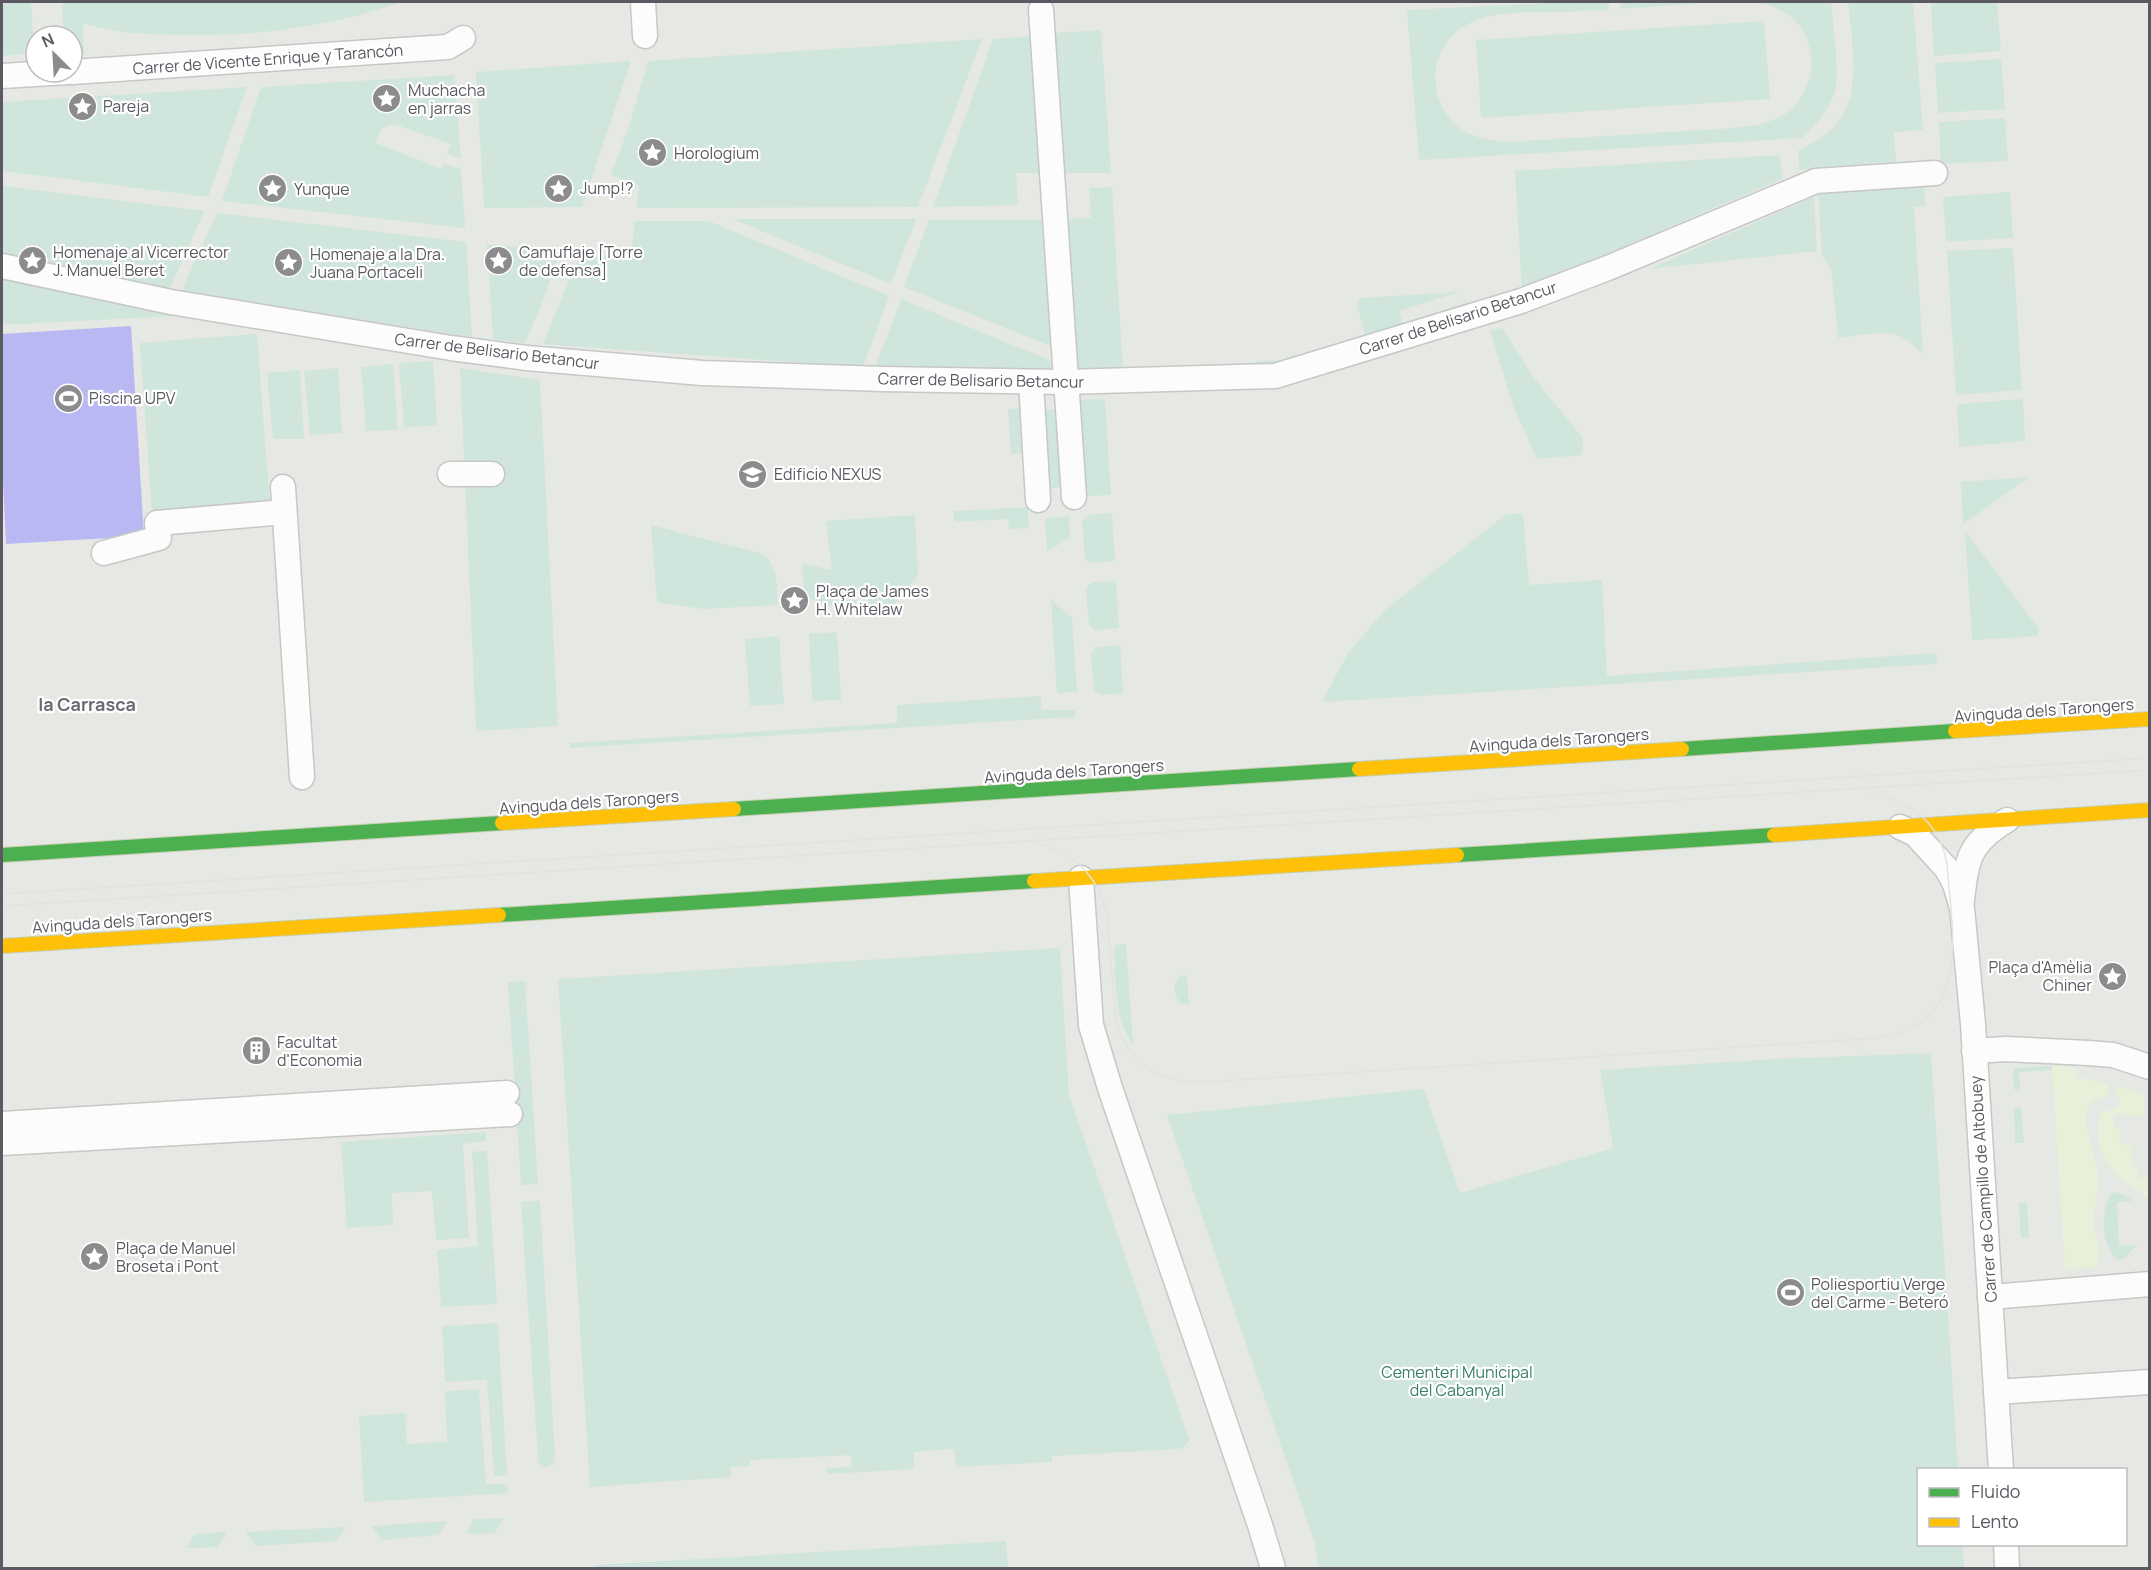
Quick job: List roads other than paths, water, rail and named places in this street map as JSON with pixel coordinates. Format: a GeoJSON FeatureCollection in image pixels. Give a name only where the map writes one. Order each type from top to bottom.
{"type":"FeatureCollection","features":[{"type":"Feature","properties":{"kind":"main road","name":"Avinguda dels Tarongers"},"geometry":{"type":"LineString","coordinates":[[2,855],[2150,719]]}},
{"type":"Feature","properties":{"kind":"main road","name":"Avinguda dels Tarongers"},"geometry":{"type":"LineString","coordinates":[[2,946],[2150,810]]}},
{"type":"Feature","properties":{"kind":"street"},"geometry":{"type":"LineString","coordinates":[[643,2],[645,36]]}},
{"type":"Feature","properties":{"kind":"street"},"geometry":{"type":"LineString","coordinates":[[1041,10],[1074,497]]}},
{"type":"Feature","properties":{"kind":"street","name":"Carrer de Vicente Enrique y Tarancón"},"geometry":{"type":"LineString","coordinates":[[84,71],[448,47],[463,38]]}},
{"type":"Feature","properties":{"kind":"street","name":"Carrer de Vicente Enrique y Tarancón"},"geometry":{"type":"LineString","coordinates":[[2,76],[24,75]]}},
{"type":"Feature","properties":{"kind":"street","name":"Carrer de Belisario Betancur"},"geometry":{"type":"LineString","coordinates":[[2,266],[171,302],[451,348],[527,358],[702,373],[1031,382],[1275,376],[1521,300],[1608,268],[1816,181],[1935,173]]}},
{"type":"Feature","properties":{"kind":"street"},"geometry":{"type":"LineString","coordinates":[[1031,382],[1038,500]]}},
{"type":"Feature","properties":{"kind":"street"},"geometry":{"type":"LineString","coordinates":[[450,474],[492,474]]}},
{"type":"Feature","properties":{"kind":"street"},"geometry":{"type":"LineString","coordinates":[[283,487],[302,777]]}},
{"type":"Feature","properties":{"kind":"street"},"geometry":{"type":"LineString","coordinates":[[104,553],[159,538],[157,523],[284,512]]}},
{"type":"Feature","properties":{"kind":"street","name":"Carrer de Campillo de Altobuey"},"geometry":{"type":"LineString","coordinates":[[2001,1468],[1974,1051],[1962,908],[1966,864],[1975,846],[1988,831],[2008,819]]}},
{"type":"Feature","properties":{"kind":"street","name":"Carrer de Campillo de Altobuey"},"geometry":{"type":"LineString","coordinates":[[1900,827],[1915,834],[1947,869],[1955,884],[1962,908]]}},
{"type":"Feature","properties":{"kind":"street"},"geometry":{"type":"LineString","coordinates":[[1081,878],[1091,1025],[1114,1100],[1263,1533],[1273,1569]]}},
{"type":"Feature","properties":{"kind":"street"},"geometry":{"type":"LineString","coordinates":[[1974,1051],[2018,1049],[2105,1055],[2150,1067]]}},
{"type":"Feature","properties":{"kind":"street"},"geometry":{"type":"LineString","coordinates":[[2,1124],[509,1103],[2,1143]]}},
{"type":"Feature","properties":{"kind":"street"},"geometry":{"type":"LineString","coordinates":[[1990,1297],[2150,1284]]}},
{"type":"Feature","properties":{"kind":"street"},"geometry":{"type":"LineString","coordinates":[[1996,1392],[2150,1382]]}},
{"type":"Feature","properties":{"kind":"street"},"geometry":{"type":"LineString","coordinates":[[2006,1546],[2007,1569]]}},
{"type":"Feature","properties":{"kind":"water","name":"Piscina UPV"},"geometry":{"type":"Polygon","coordinates":[[[131,326],[144,536],[6,544],[2,461],[2,334],[131,326]]]}},
{"type":"Feature","properties":{"kind":"tram line"},"geometry":{"type":"LineString","coordinates":[[2,894],[2150,758]]}},
{"type":"Feature","properties":{"kind":"tram line"},"geometry":{"type":"LineString","coordinates":[[2,906],[2150,770]]}},
{"type":"Feature","properties":{"kind":"tram line"},"geometry":{"type":"LineString","coordinates":[[1034,843],[1072,859],[1090,876],[1097,887],[1107,913],[1116,1024],[1131,1052],[1150,1070],[1162,1076],[1175,1080],[1207,1082],[1877,1038],[1908,1029],[1930,1015],[1943,996],[1950,972],[1953,947],[1947,864],[1937,836],[1921,816],[1898,802],[1870,793]]}},
{"type":"Feature","properties":{"kind":"place","name":"Muchacha en jarras"},"geometry":{"type":"Point","coordinates":[387,99]}},
{"type":"Feature","properties":{"kind":"place","name":"Pareja"},"geometry":{"type":"Point","coordinates":[82,106]}},
{"type":"Feature","properties":{"kind":"place","name":"Horologium"},"geometry":{"type":"Point","coordinates":[653,153]}},
{"type":"Feature","properties":{"kind":"place","name":"Jump!?"},"geometry":{"type":"Point","coordinates":[559,188]}},
{"type":"Feature","properties":{"kind":"place","name":"Yunque"},"geometry":{"type":"Point","coordinates":[273,189]}},
{"type":"Feature","properties":{"kind":"place","name":"Homenaje al Vicerrector J. Manuel Beret"},"geometry":{"type":"Point","coordinates":[32,261]}},
{"type":"Feature","properties":{"kind":"place","name":"Camuflaje [Torre de defensa]"},"geometry":{"type":"Point","coordinates":[498,261]}},
{"type":"Feature","properties":{"kind":"place","name":"Homenaje a la Dra. Juana Portaceli"},"geometry":{"type":"Point","coordinates":[289,263]}},
{"type":"Feature","properties":{"kind":"place","name":"Piscina UPV"},"geometry":{"type":"Point","coordinates":[68,398]}},
{"type":"Feature","properties":{"kind":"place","name":"Edificio NEXUS"},"geometry":{"type":"Point","coordinates":[753,474]}},
{"type":"Feature","properties":{"kind":"place","name":"Plaça de James H. Whitelaw"},"geometry":{"type":"Point","coordinates":[795,600]}},
{"type":"Feature","properties":{"kind":"place","name":"Plaça d'Amèlia Chiner"},"geometry":{"type":"Point","coordinates":[2113,976]}},
{"type":"Feature","properties":{"kind":"place","name":"Facultat d'Economia"},"geometry":{"type":"Point","coordinates":[256,1051]}},
{"type":"Feature","properties":{"kind":"place","name":"Plaça de Manuel Broseta i Pont"},"geometry":{"type":"Point","coordinates":[95,1257]}},
{"type":"Feature","properties":{"kind":"place","name":"Poliesportiu Verge del Carme - Beteró"},"geometry":{"type":"Point","coordinates":[1790,1293]}},
{"type":"Feature","properties":{"kind":"district","name":"la Carrasca"},"geometry":{"type":"Point","coordinates":[87,704]}},
{"type":"Feature","properties":{"kind":"park label","name":"Cementeri Municipal del Cabanyal"},"geometry":{"type":"Point","coordinates":[1457,1381]}}]}
